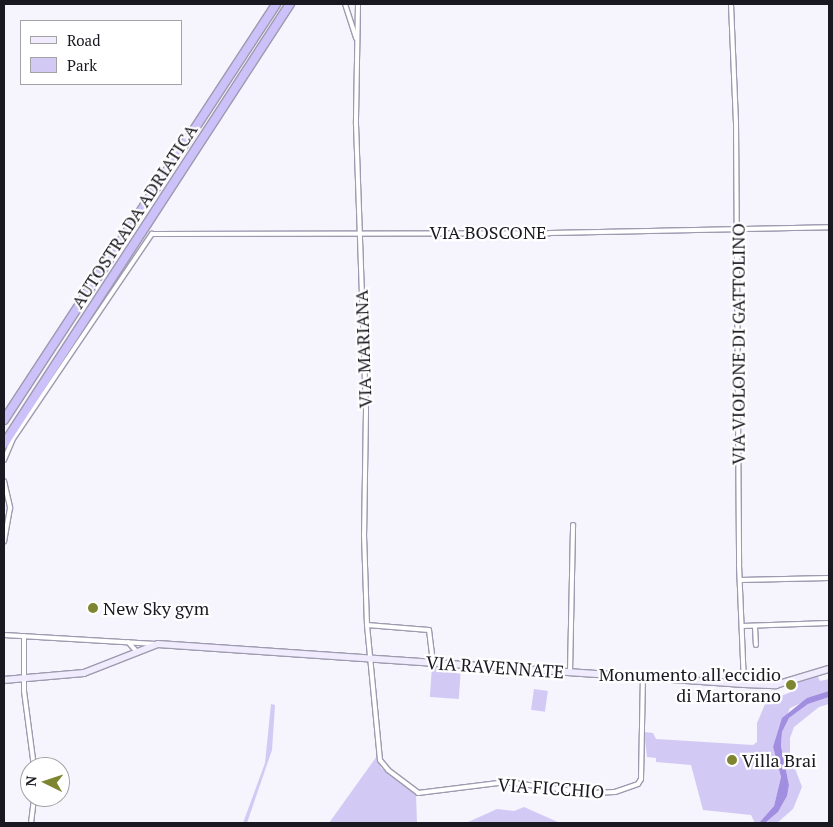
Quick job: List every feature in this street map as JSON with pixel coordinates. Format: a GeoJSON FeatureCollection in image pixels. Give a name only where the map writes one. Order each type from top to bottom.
{"type":"FeatureCollection","features":[{"type":"Feature","properties":{"kind":"highway","name":"AUTOSTRADA ADRIATICA"},"geometry":{"type":"LineString","coordinates":[[4,420],[276,4]]}},
{"type":"Feature","properties":{"kind":"highway","name":"AUTOSTRADA ADRIATICA"},"geometry":{"type":"LineString","coordinates":[[4,444],[290,4]]}},
{"type":"Feature","properties":{"kind":"main road","name":"VIA RAVENNATE"},"geometry":{"type":"LineString","coordinates":[[4,680],[84,672],[158,644],[744,684],[776,684],[829,669]]}},
{"type":"Feature","properties":{"kind":"street","name":"VIA MARIANA"},"geometry":{"type":"LineString","coordinates":[[345,4],[357,40]]}},
{"type":"Feature","properties":{"kind":"street","name":"VIA MARIANA"},"geometry":{"type":"LineString","coordinates":[[358,4],[360,232],[366,411],[364,535],[370,659]]}},
{"type":"Feature","properties":{"kind":"street","name":"VIA VIOLONE DI GATTOLINO"},"geometry":{"type":"LineString","coordinates":[[731,4],[737,228],[740,580],[744,684]]}},
{"type":"Feature","properties":{"kind":"street","name":"VIA BOSCONE"},"geometry":{"type":"LineString","coordinates":[[4,460],[13,439],[147,238],[160,233],[550,233],[829,227]]}},
{"type":"Feature","properties":{"kind":"street"},"geometry":{"type":"LineString","coordinates":[[4,481],[10,508],[4,541]]}},
{"type":"Feature","properties":{"kind":"street"},"geometry":{"type":"LineString","coordinates":[[570,672],[574,525]]}},
{"type":"Feature","properties":{"kind":"street"},"geometry":{"type":"LineString","coordinates":[[740,580],[829,578]]}},
{"type":"Feature","properties":{"kind":"street"},"geometry":{"type":"LineString","coordinates":[[742,626],[829,623]]}},
{"type":"Feature","properties":{"kind":"street"},"geometry":{"type":"LineString","coordinates":[[367,625],[429,630],[433,663]]}},
{"type":"Feature","properties":{"kind":"street"},"geometry":{"type":"LineString","coordinates":[[755,626],[756,645]]}},
{"type":"Feature","properties":{"kind":"street","name":"VIA RAVENNATE"},"geometry":{"type":"LineString","coordinates":[[4,635],[158,644]]}},
{"type":"Feature","properties":{"kind":"street"},"geometry":{"type":"LineString","coordinates":[[24,636],[23,679],[33,757]]}},
{"type":"Feature","properties":{"kind":"street"},"geometry":{"type":"LineString","coordinates":[[128,642],[136,651]]}},
{"type":"Feature","properties":{"kind":"street","name":"VIA FICCHIO"},"geometry":{"type":"LineString","coordinates":[[370,659],[380,760],[388,770],[418,793],[506,782],[604,794],[638,784],[642,772],[643,677]]}},
{"type":"Feature","properties":{"kind":"street"},"geometry":{"type":"LineString","coordinates":[[31,823],[33,807]]}},
{"type":"Feature","properties":{"kind":"green space"},"geometry":{"type":"Polygon","coordinates":[[[432,666],[461,668],[459,699],[430,697],[432,666]]]}},
{"type":"Feature","properties":{"kind":"green space"},"geometry":{"type":"Polygon","coordinates":[[[817,675],[820,681],[829,679],[829,691],[790,708],[773,747],[781,777],[774,806],[759,823],[755,823],[751,815],[703,810],[691,765],[656,762],[656,758],[647,757],[644,732],[653,733],[656,739],[753,745],[757,742],[757,723],[766,702],[791,692],[789,685],[817,675]]]}},
{"type":"Feature","properties":{"kind":"green space"},"geometry":{"type":"Polygon","coordinates":[[[534,689],[548,691],[545,712],[531,710],[534,689]]]}},
{"type":"Feature","properties":{"kind":"green space"},"geometry":{"type":"Polygon","coordinates":[[[829,697],[829,704],[819,707],[794,727],[790,738],[790,755],[802,787],[793,809],[777,823],[765,823],[778,812],[787,796],[789,785],[781,746],[782,732],[789,718],[808,704],[829,697]]]}},
{"type":"Feature","properties":{"kind":"green space"},"geometry":{"type":"Polygon","coordinates":[[[271,704],[275,705],[272,750],[247,823],[243,823],[265,763],[271,704]]]}},
{"type":"Feature","properties":{"kind":"green space"},"geometry":{"type":"Polygon","coordinates":[[[377,756],[381,768],[416,794],[417,823],[329,823],[377,756]]]}},
{"type":"Feature","properties":{"kind":"green space"},"geometry":{"type":"Polygon","coordinates":[[[524,807],[560,823],[466,823],[497,809],[514,811],[524,807]]]}},
{"type":"Feature","properties":{"kind":"shaded area"},"geometry":{"type":"Polygon","coordinates":[[[829,691],[829,697],[808,704],[789,718],[782,732],[781,746],[789,785],[787,796],[778,812],[765,823],[759,823],[774,806],[781,777],[773,747],[782,718],[807,698],[829,691]]]}},
{"type":"Feature","properties":{"kind":"place","name":"New Sky gym"},"geometry":{"type":"Point","coordinates":[93,608]}},
{"type":"Feature","properties":{"kind":"place","name":"Monumento all'eccidio di Martorano"},"geometry":{"type":"Point","coordinates":[791,685]}},
{"type":"Feature","properties":{"kind":"place","name":"Villa Brai"},"geometry":{"type":"Point","coordinates":[732,760]}}]}
